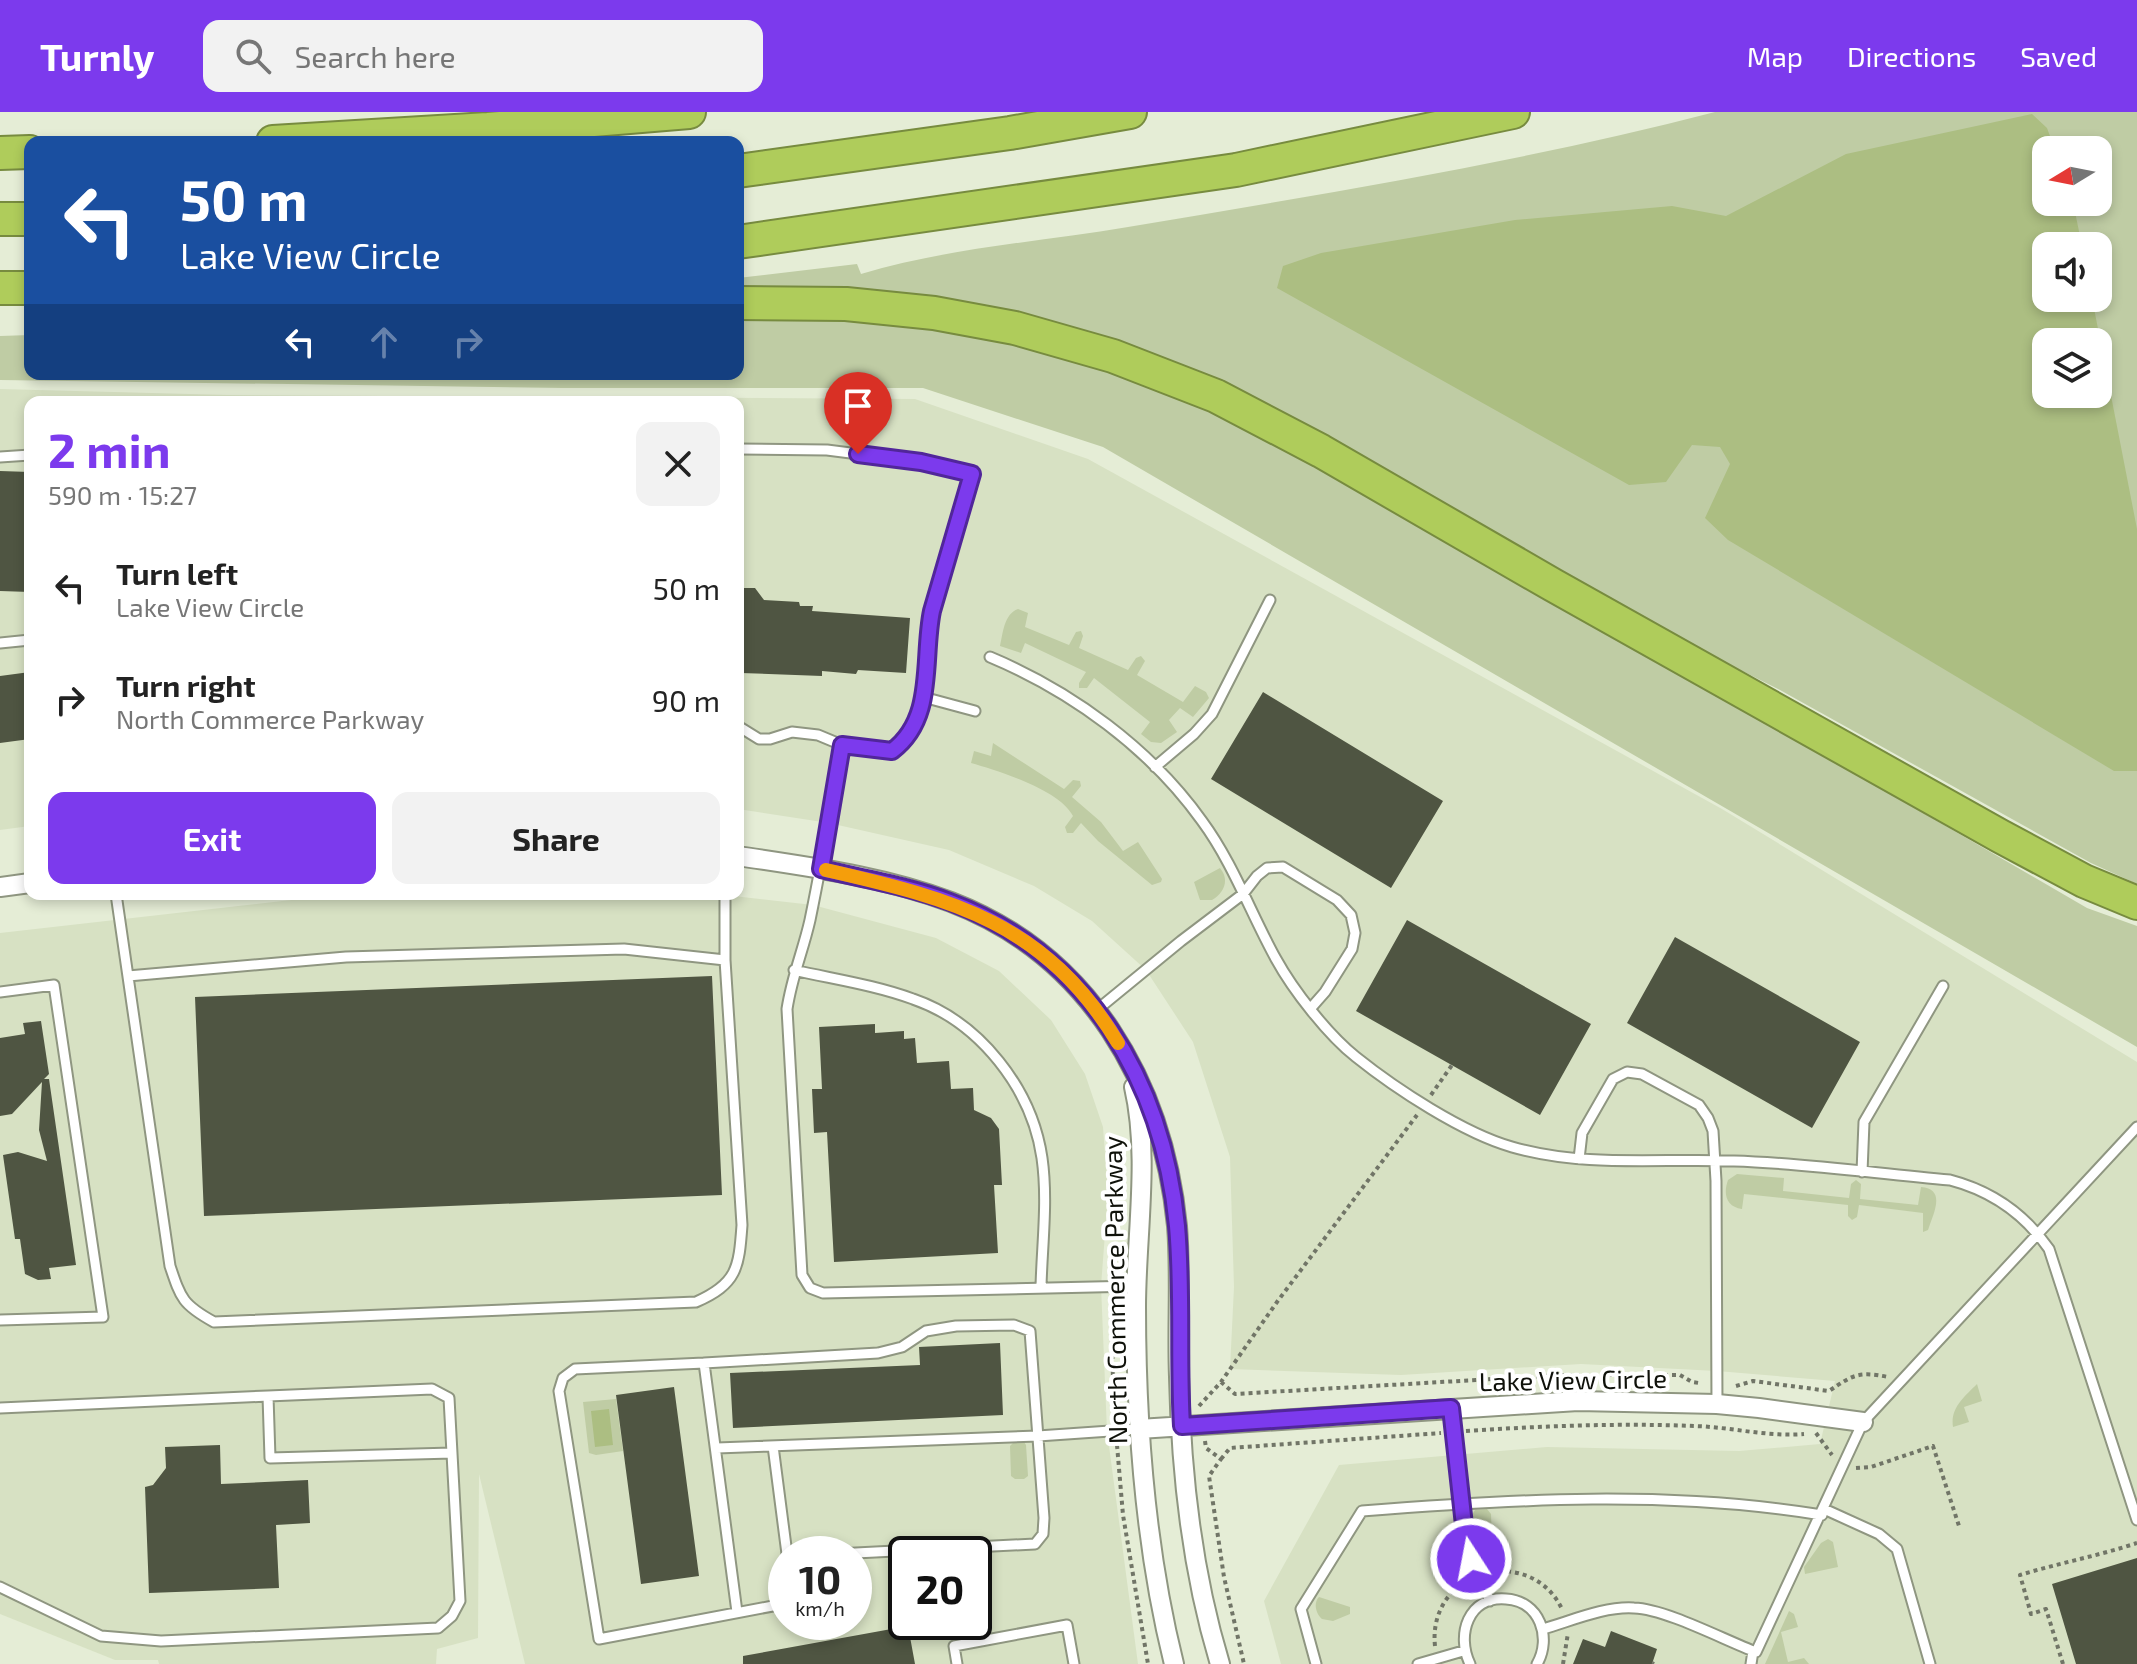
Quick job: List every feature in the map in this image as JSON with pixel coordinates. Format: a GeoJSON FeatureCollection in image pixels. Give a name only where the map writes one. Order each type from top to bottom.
{"type":"FeatureCollection","features":[{"type":"Feature","properties":{"kind":"highway"},"geometry":{"type":"LineString","coordinates":[[372,136],[689,112]]}},
{"type":"Feature","properties":{"kind":"highway"},"geometry":{"type":"LineString","coordinates":[[744,170],[1010,133],[1130,112]]}},
{"type":"Feature","properties":{"kind":"highway"},"geometry":{"type":"LineString","coordinates":[[744,241],[1236,170],[1513,112]]}},
{"type":"Feature","properties":{"kind":"highway"},"geometry":{"type":"LineString","coordinates":[[0,153],[24,152]]}},
{"type":"Feature","properties":{"kind":"highway"},"geometry":{"type":"LineString","coordinates":[[0,219],[24,219]]}},
{"type":"Feature","properties":{"kind":"highway"},"geometry":{"type":"LineString","coordinates":[[0,288],[24,288]]}},
{"type":"Feature","properties":{"kind":"highway"},"geometry":{"type":"LineString","coordinates":[[744,303],[846,304],[934,313],[1015,328],[1113,356],[1216,396],[1321,451],[2000,836],[2084,881],[2137,903]]}},
{"type":"Feature","properties":{"kind":"street","name":"North Commerce Parkway"},"geometry":{"type":"LineString","coordinates":[[744,857],[821,869],[912,889],[952,902],[992,921],[1029,944],[1066,974],[1098,1009],[1147,1101],[1171,1182],[1179,1259],[1179,1378],[1190,1531],[1220,1664]]}},
{"type":"Feature","properties":{"kind":"street"},"geometry":{"type":"LineString","coordinates":[[0,887],[24,884]]}},
{"type":"Feature","properties":{"kind":"street","name":"North Commerce Parkway"},"geometry":{"type":"LineString","coordinates":[[1126,1057],[1136,1099],[1140,1148],[1137,1286],[1139,1429],[1155,1566],[1174,1664]]}},
{"type":"Feature","properties":{"kind":"street","name":"Lake View Circle"},"geometry":{"type":"LineString","coordinates":[[1139,1429],[1578,1401],[1717,1404],[1863,1422]]}},
{"type":"Feature","properties":{"kind":"lane"},"geometry":{"type":"LineString","coordinates":[[744,449],[827,450],[921,462],[972,474],[932,611],[923,697],[917,722],[905,742],[892,751],[842,745],[818,735],[792,732],[759,739],[744,730]]}},
{"type":"Feature","properties":{"kind":"lane"},"geometry":{"type":"LineString","coordinates":[[0,457],[24,455]]}},
{"type":"Feature","properties":{"kind":"lane"},"geometry":{"type":"LineString","coordinates":[[1155,767],[1212,714],[1270,600]]}},
{"type":"Feature","properties":{"kind":"lane"},"geometry":{"type":"LineString","coordinates":[[0,643],[24,641]]}},
{"type":"Feature","properties":{"kind":"lane"},"geometry":{"type":"LineString","coordinates":[[990,657],[1029,673],[1076,703],[1121,736],[1155,767],[1202,820],[1224,855],[1277,962],[1310,1009],[1354,1056],[1425,1104],[1478,1134],[1511,1147],[1579,1159],[1714,1161],[1950,1180],[1977,1187],[2015,1211],[2038,1233],[2049,1249],[2137,1520]]}},
{"type":"Feature","properties":{"kind":"lane"},"geometry":{"type":"LineString","coordinates":[[923,697],[975,711]]}},
{"type":"Feature","properties":{"kind":"lane"},"geometry":{"type":"LineString","coordinates":[[842,745],[821,869],[809,925],[794,970],[787,1009],[802,1275],[810,1288],[823,1293],[1137,1286]]}},
{"type":"Feature","properties":{"kind":"lane"},"geometry":{"type":"LineString","coordinates":[[1098,1009],[1243,894],[1267,868],[1283,867],[1337,900],[1351,915],[1355,933],[1352,949],[1325,992],[1310,1009]]}},
{"type":"Feature","properties":{"kind":"lane"},"geometry":{"type":"LineString","coordinates":[[117,900],[170,1266],[179,1293],[190,1309],[214,1322],[696,1302],[717,1293],[732,1279],[740,1255],[742,1225],[725,960],[725,900]]}},
{"type":"Feature","properties":{"kind":"lane"},"geometry":{"type":"LineString","coordinates":[[128,976],[346,957],[624,949],[725,960]]}},
{"type":"Feature","properties":{"kind":"lane"},"geometry":{"type":"LineString","coordinates":[[794,970],[916,999],[956,1022],[989,1050],[1014,1080],[1033,1119],[1042,1158],[1041,1287]]}},
{"type":"Feature","properties":{"kind":"lane"},"geometry":{"type":"LineString","coordinates":[[0,992],[54,985],[103,1317],[0,1320]]}},
{"type":"Feature","properties":{"kind":"lane"},"geometry":{"type":"LineString","coordinates":[[1862,1172],[1864,1122],[1943,986]]}},
{"type":"Feature","properties":{"kind":"lane"},"geometry":{"type":"LineString","coordinates":[[1579,1159],[1582,1133],[1613,1079],[1627,1072],[1642,1074],[1699,1105],[1713,1131],[1717,1404]]}},
{"type":"Feature","properties":{"kind":"lane"},"geometry":{"type":"LineString","coordinates":[[1543,1629],[1632,1607],[1654,1611],[1756,1652],[1863,1422],[2137,1127]]}},
{"type":"Feature","properties":{"kind":"lane"},"geometry":{"type":"LineString","coordinates":[[768,1607],[599,1639],[559,1391],[563,1378],[575,1369],[878,1353],[902,1347],[926,1331],[956,1326],[1014,1325],[1030,1331],[1043,1534],[1035,1544],[872,1552]]}},
{"type":"Feature","properties":{"kind":"lane"},"geometry":{"type":"LineString","coordinates":[[704,1363],[737,1612]]}},
{"type":"Feature","properties":{"kind":"lane"},"geometry":{"type":"LineString","coordinates":[[0,1408],[432,1389],[449,1398],[460,1601],[452,1616],[438,1628],[161,1641],[101,1636],[0,1587]]}},
{"type":"Feature","properties":{"kind":"lane"},"geometry":{"type":"LineString","coordinates":[[268,1396],[270,1458],[452,1453]]}},
{"type":"Feature","properties":{"kind":"lane"},"geometry":{"type":"LineString","coordinates":[[1451,1408],[1465,1534],[1471,1559],[1490,1601]]}},
{"type":"Feature","properties":{"kind":"lane"},"geometry":{"type":"LineString","coordinates":[[717,1448],[1038,1436],[1139,1429]]}},
{"type":"Feature","properties":{"kind":"lane"},"geometry":{"type":"LineString","coordinates":[[773,1446],[785,1536]]}},
{"type":"Feature","properties":{"kind":"lane"},"geometry":{"type":"LineString","coordinates":[[1316,1664],[1301,1609],[1362,1511],[1603,1497],[1755,1504],[1823,1512],[1879,1534],[1897,1549],[1930,1664]]}},
{"type":"Feature","properties":{"kind":"lane"},"geometry":{"type":"LineString","coordinates":[[1470,1664],[1463,1651],[1462,1635],[1467,1620],[1477,1608],[1490,1601],[1507,1599],[1523,1603],[1536,1614],[1543,1629],[1544,1645],[1537,1664]]}},
{"type":"Feature","properties":{"kind":"lane"},"geometry":{"type":"LineString","coordinates":[[957,1664],[954,1646],[1067,1625],[1074,1664]]}},
{"type":"Feature","properties":{"kind":"lane"},"geometry":{"type":"LineString","coordinates":[[1418,1664],[1463,1651]]}},
{"type":"Feature","properties":{"kind":"lane"},"geometry":{"type":"LineString","coordinates":[[1751,1664],[1753,1651]]}},
{"type":"Feature","properties":{"kind":"path"},"geometry":{"type":"LineString","coordinates":[[1182,1426],[1221,1382],[1452,1065]]}},
{"type":"Feature","properties":{"kind":"path"},"geometry":{"type":"LineString","coordinates":[[1733,1386],[1753,1381],[1829,1391],[1854,1374],[1866,1372],[1889,1377]]}},
{"type":"Feature","properties":{"kind":"path"},"geometry":{"type":"LineString","coordinates":[[1221,1382],[1235,1394],[1562,1375],[1680,1375],[1701,1383]]}},
{"type":"Feature","properties":{"kind":"path"},"geometry":{"type":"LineString","coordinates":[[1202,1403],[1206,1448],[1221,1459]]}},
{"type":"Feature","properties":{"kind":"path"},"geometry":{"type":"LineString","coordinates":[[1244,1664],[1224,1577],[1209,1476],[1230,1448],[1565,1425],[1697,1426],[1777,1436],[1817,1433],[1833,1457],[1851,1469],[1871,1467],[1933,1446],[1959,1526]]}},
{"type":"Feature","properties":{"kind":"path"},"geometry":{"type":"LineString","coordinates":[[2063,1664],[2046,1609],[2031,1614],[2020,1575],[2137,1543]]}},
{"type":"Feature","properties":{"kind":"path"},"geometry":{"type":"LineString","coordinates":[[1438,1658],[1434,1637],[1440,1610],[1455,1588],[1478,1574],[1504,1570]]}},
{"type":"Feature","properties":{"kind":"shaded area"},"geometry":{"type":"Polygon","coordinates":[[[1715,112],[2137,112],[2137,884],[2091,863],[1780,690],[1548,573],[1133,353],[744,292],[744,277],[857,264],[861,274],[960,252],[1128,227],[1423,176],[1715,112]]]}},
{"type":"Feature","properties":{"kind":"shaded area"},"geometry":{"type":"Polygon","coordinates":[[[2032,114],[2047,128],[2050,136],[2032,136],[2032,216],[2076,216],[2079,232],[2032,232],[2032,312],[2095,312],[2098,328],[2032,328],[2032,408],[2112,408],[2112,401],[2137,529],[2137,771],[2114,771],[1728,540],[1705,518],[1730,464],[1720,447],[1692,445],[1666,482],[1629,485],[1277,288],[1283,266],[1321,253],[1515,220],[1672,206],[1726,216],[1846,154],[2032,114]]]}},
{"type":"Feature","properties":{"kind":"shaded area"},"geometry":{"type":"Polygon","coordinates":[[[744,314],[932,321],[1104,369],[1192,398],[1281,440],[2087,908],[2137,926],[2137,1047],[1103,447],[923,388],[563,388],[0,380],[0,336],[24,335],[24,380],[744,380],[744,314]]]}},
{"type":"Feature","properties":{"kind":"shaded area"},"geometry":{"type":"Polygon","coordinates":[[[0,389],[399,396],[24,396],[24,827],[0,830],[0,389]]]}},
{"type":"Feature","properties":{"kind":"shaded area"},"geometry":{"type":"Polygon","coordinates":[[[744,398],[915,399],[1088,459],[1722,809],[2137,1062],[2137,1664],[1281,1664],[1264,1601],[1339,1465],[1547,1447],[1739,1451],[1820,1444],[1835,1381],[1581,1364],[1401,1375],[1230,1369],[1234,1287],[1230,1157],[1193,1042],[1146,970],[1092,921],[1034,886],[949,850],[829,823],[744,810],[744,398]]]}},
{"type":"Feature","properties":{"kind":"shaded area"},"geometry":{"type":"Polygon","coordinates":[[[1018,609],[1028,613],[1025,627],[1069,645],[1076,632],[1081,631],[1083,636],[1079,648],[1128,670],[1141,656],[1145,661],[1137,675],[1183,702],[1195,686],[1206,692],[1209,698],[1193,717],[1180,708],[1169,720],[1177,732],[1161,743],[1151,742],[1141,734],[1150,722],[1094,678],[1087,688],[1079,688],[1086,672],[1025,643],[1021,653],[1000,646],[1007,619],[1018,609]]]}},
{"type":"Feature","properties":{"kind":"shaded area"},"geometry":{"type":"Polygon","coordinates":[[[993,743],[1064,789],[1073,780],[1080,781],[1081,786],[1072,797],[1101,822],[1123,851],[1138,842],[1161,882],[1152,885],[1081,823],[1073,833],[1067,833],[1065,827],[1073,816],[1056,798],[1028,783],[971,763],[974,751],[991,756],[993,743]]]}},
{"type":"Feature","properties":{"kind":"shaded area"},"geometry":{"type":"Polygon","coordinates":[[[1220,868],[1225,882],[1220,894],[1212,900],[1200,900],[1194,882],[1220,868]]]}},
{"type":"Feature","properties":{"kind":"shaded area"},"geometry":{"type":"Polygon","coordinates":[[[744,897],[813,905],[936,938],[999,971],[1051,1020],[1085,1074],[1103,1127],[1108,1194],[1101,1286],[1107,1431],[1138,1664],[525,1664],[479,1474],[478,1638],[437,1649],[436,1664],[159,1664],[158,1660],[115,1660],[0,1614],[0,933],[291,900],[744,900],[744,897]]]}},
{"type":"Feature","properties":{"kind":"shaded area"},"geometry":{"type":"Polygon","coordinates":[[[1737,1174],[1784,1178],[1783,1191],[1849,1198],[1851,1184],[1856,1180],[1861,1184],[1860,1199],[1918,1205],[1921,1187],[1934,1192],[1935,1210],[1928,1230],[1923,1232],[1923,1213],[1859,1205],[1857,1217],[1852,1220],[1848,1216],[1848,1205],[1744,1194],[1742,1209],[1732,1206],[1726,1195],[1728,1180],[1737,1174]]]}},
{"type":"Feature","properties":{"kind":"shaded area"},"geometry":{"type":"Polygon","coordinates":[[[1977,1384],[1982,1401],[1964,1407],[1969,1422],[1953,1427],[1956,1408],[1977,1384]]]}},
{"type":"Feature","properties":{"kind":"shaded area"},"geometry":{"type":"Polygon","coordinates":[[[616,1399],[623,1451],[596,1455],[589,1453],[583,1402],[616,1399]]]}},
{"type":"Feature","properties":{"kind":"shaded area"},"geometry":{"type":"Polygon","coordinates":[[[609,1409],[613,1445],[595,1447],[591,1411],[609,1409]]]}},
{"type":"Feature","properties":{"kind":"shaded area"},"geometry":{"type":"Polygon","coordinates":[[[1014,1442],[1024,1442],[1026,1445],[1028,1476],[1024,1479],[1011,1476],[1010,1446],[1014,1442]]]}},
{"type":"Feature","properties":{"kind":"shaded area"},"geometry":{"type":"Polygon","coordinates":[[[1487,1509],[1491,1514],[1492,1543],[1487,1546],[1477,1543],[1470,1518],[1475,1510],[1487,1509]]]}},
{"type":"Feature","properties":{"kind":"shaded area"},"geometry":{"type":"Polygon","coordinates":[[[1828,1539],[1833,1542],[1838,1567],[1805,1574],[1804,1567],[1821,1543],[1828,1539]]]}},
{"type":"Feature","properties":{"kind":"shaded area"},"geometry":{"type":"Polygon","coordinates":[[[1319,1597],[1350,1607],[1350,1614],[1333,1621],[1322,1619],[1316,1608],[1319,1597]]]}},
{"type":"Feature","properties":{"kind":"shaded area"},"geometry":{"type":"Polygon","coordinates":[[[1789,1611],[1794,1614],[1798,1627],[1781,1632],[1788,1662],[1804,1658],[1809,1664],[1765,1664],[1789,1611]]]}},
{"type":"Feature","properties":{"kind":"building"},"geometry":{"type":"Polygon","coordinates":[[[0,471],[24,472],[24,592],[0,591],[0,471]]]}},
{"type":"Feature","properties":{"kind":"building"},"geometry":{"type":"Polygon","coordinates":[[[744,588],[755,588],[764,600],[813,606],[812,611],[910,618],[906,673],[822,671],[822,676],[744,673],[744,588]]]}},
{"type":"Feature","properties":{"kind":"building"},"geometry":{"type":"Polygon","coordinates":[[[24,673],[24,740],[0,743],[0,676],[24,673]]]}},
{"type":"Feature","properties":{"kind":"building"},"geometry":{"type":"Polygon","coordinates":[[[1263,692],[1443,801],[1391,888],[1211,779],[1263,692]]]}},
{"type":"Feature","properties":{"kind":"building"},"geometry":{"type":"Polygon","coordinates":[[[1407,920],[1591,1024],[1540,1115],[1356,1011],[1407,920]]]}},
{"type":"Feature","properties":{"kind":"building"},"geometry":{"type":"Polygon","coordinates":[[[1675,937],[1860,1042],[1812,1128],[1627,1023],[1675,937]]]}},
{"type":"Feature","properties":{"kind":"building"},"geometry":{"type":"Polygon","coordinates":[[[712,976],[722,1195],[204,1216],[195,997],[712,976]]]}},
{"type":"Feature","properties":{"kind":"building"},"geometry":{"type":"Polygon","coordinates":[[[41,1021],[49,1074],[44,1079],[49,1079],[76,1265],[49,1268],[51,1279],[38,1280],[25,1274],[20,1239],[15,1239],[3,1155],[18,1152],[47,1161],[39,1130],[42,1082],[12,1114],[0,1116],[0,1038],[25,1034],[23,1023],[41,1021]]]}},
{"type":"Feature","properties":{"kind":"building"},"geometry":{"type":"Polygon","coordinates":[[[875,1024],[875,1033],[904,1031],[904,1039],[915,1038],[917,1063],[949,1061],[951,1089],[973,1088],[974,1110],[991,1118],[999,1129],[1002,1185],[994,1185],[998,1253],[834,1262],[827,1132],[814,1133],[812,1089],[822,1089],[819,1027],[875,1024]]]}},
{"type":"Feature","properties":{"kind":"building"},"geometry":{"type":"Polygon","coordinates":[[[1000,1343],[1003,1415],[733,1428],[730,1373],[920,1365],[919,1347],[1000,1343]]]}},
{"type":"Feature","properties":{"kind":"building"},"geometry":{"type":"Polygon","coordinates":[[[674,1387],[699,1576],[641,1584],[616,1395],[674,1387]]]}},
{"type":"Feature","properties":{"kind":"building"},"geometry":{"type":"Polygon","coordinates":[[[220,1445],[221,1484],[308,1480],[310,1523],[276,1525],[279,1588],[149,1593],[145,1487],[153,1485],[166,1468],[165,1447],[220,1445]]]}},
{"type":"Feature","properties":{"kind":"building"},"geometry":{"type":"Polygon","coordinates":[[[2137,1558],[2137,1664],[2076,1664],[2052,1584],[2137,1558]]]}},
{"type":"Feature","properties":{"kind":"building"},"geometry":{"type":"Polygon","coordinates":[[[888,1630],[888,1640],[911,1640],[915,1664],[743,1664],[743,1656],[831,1640],[872,1640],[872,1633],[888,1630]]]}},
{"type":"Feature","properties":{"kind":"building"},"geometry":{"type":"Polygon","coordinates":[[[1611,1631],[1657,1649],[1652,1664],[1573,1664],[1583,1639],[1605,1647],[1611,1631]]]}},
{"type":"Feature","properties":{"kind":"slow traffic"},"geometry":{"type":"LineString","coordinates":[[826,870],[912,889],[952,902],[992,921],[1029,944],[1066,974],[1098,1009],[1118,1043]]}},
{"type":"Feature","properties":{"kind":"route"},"geometry":{"type":"LineString","coordinates":[[858,454],[921,462],[972,474],[928,629],[927,673],[917,722],[905,742],[892,751],[842,745],[821,869],[912,889],[952,902],[992,921],[1029,944],[1066,974],[1098,1009],[1147,1101],[1171,1182],[1179,1259],[1182,1426],[1451,1408],[1465,1534],[1471,1559]]}}]}
